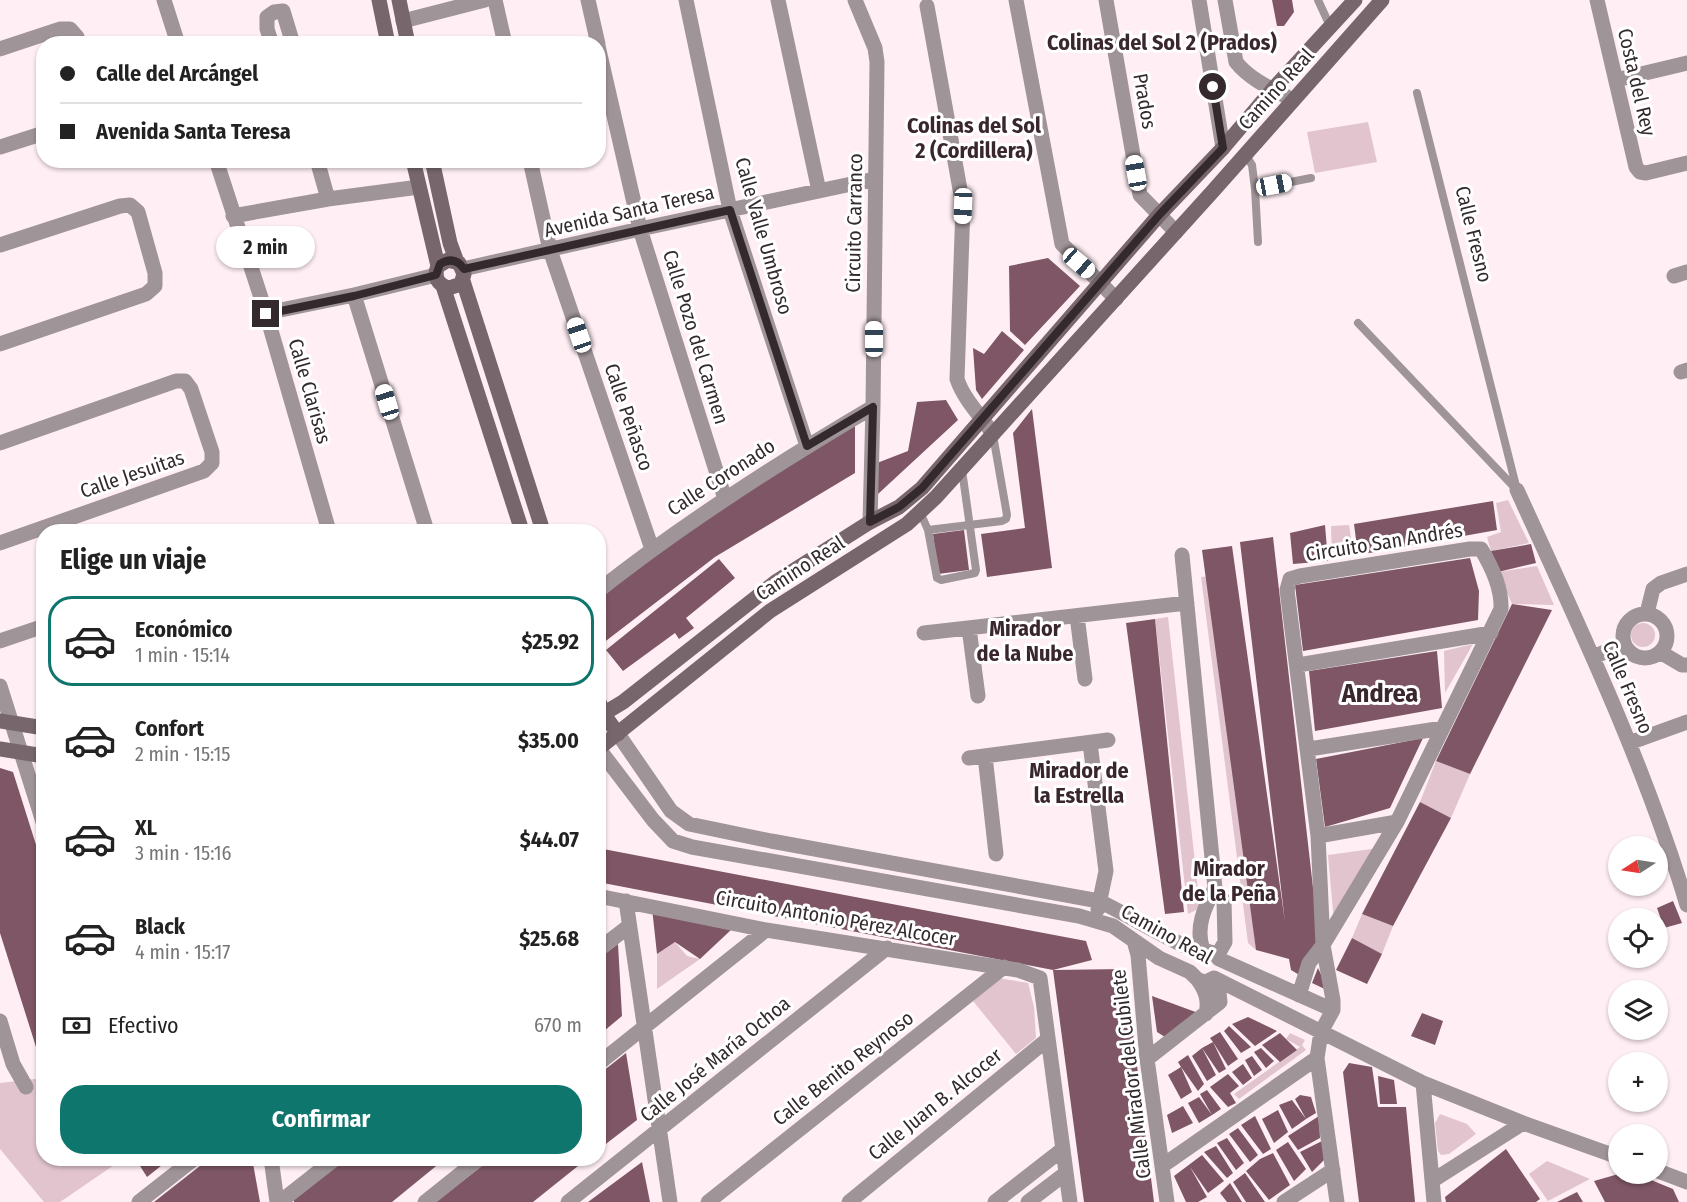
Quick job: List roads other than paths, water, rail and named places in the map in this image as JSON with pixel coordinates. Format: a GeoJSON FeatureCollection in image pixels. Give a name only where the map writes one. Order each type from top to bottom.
{"type":"FeatureCollection","features":[{"type":"Feature","properties":{"kind":"street"},"geometry":{"type":"LineString","coordinates":[[164,0],[175,36]]}},
{"type":"Feature","properties":{"kind":"street"},"geometry":{"type":"LineString","coordinates":[[379,0],[386,36]]}},
{"type":"Feature","properties":{"kind":"street"},"geometry":{"type":"LineString","coordinates":[[399,0],[406,36]]}},
{"type":"Feature","properties":{"kind":"street"},"geometry":{"type":"LineString","coordinates":[[403,21],[485,0]]}},
{"type":"Feature","properties":{"kind":"street"},"geometry":{"type":"LineString","coordinates":[[495,0],[503,36]]}},
{"type":"Feature","properties":{"kind":"street","name":"Calle Pozo del Carmen"},"geometry":{"type":"LineString","coordinates":[[588,0],[596,36]]}},
{"type":"Feature","properties":{"kind":"street","name":"Calle Valle Umbroso"},"geometry":{"type":"LineString","coordinates":[[686,0],[730,210],[807,446]]}},
{"type":"Feature","properties":{"kind":"street"},"geometry":{"type":"LineString","coordinates":[[778,0],[819,191]]}},
{"type":"Feature","properties":{"kind":"street","name":"Circuito Carranco"},"geometry":{"type":"LineString","coordinates":[[855,0],[874,48],[877,62],[870,522]]}},
{"type":"Feature","properties":{"kind":"street"},"geometry":{"type":"LineString","coordinates":[[1016,0],[1062,244],[1116,299]]}},
{"type":"Feature","properties":{"kind":"street","name":"Prados"},"geometry":{"type":"LineString","coordinates":[[1106,0],[1140,195],[1176,232]]}},
{"type":"Feature","properties":{"kind":"street"},"geometry":{"type":"LineString","coordinates":[[1198,0],[1223,148]]}},
{"type":"Feature","properties":{"kind":"street"},"geometry":{"type":"LineString","coordinates":[[1225,0],[1236,62],[1242,69],[1293,100]]}},
{"type":"Feature","properties":{"kind":"street","name":"Camino Real"},"geometry":{"type":"LineString","coordinates":[[606,743],[770,611],[907,524],[920,512],[962,470],[1382,0]]}},
{"type":"Feature","properties":{"kind":"street","name":"Costa del Rey"},"geometry":{"type":"LineString","coordinates":[[1597,0],[1636,167],[1640,172],[1646,173],[1687,163]]}},
{"type":"Feature","properties":{"kind":"street","name":"Camino Real"},"geometry":{"type":"LineString","coordinates":[[606,708],[623,702],[777,581],[870,522],[899,507],[922,488],[1160,214],[1223,148],[1353,1]]}},
{"type":"Feature","properties":{"kind":"street"},"geometry":{"type":"LineString","coordinates":[[927,6],[963,206],[957,379],[962,393],[983,418],[993,435]]}},
{"type":"Feature","properties":{"kind":"street"},"geometry":{"type":"LineString","coordinates":[[269,36],[267,17],[274,12],[283,11],[292,36]]}},
{"type":"Feature","properties":{"kind":"street"},"geometry":{"type":"LineString","coordinates":[[40,36],[70,28],[76,36]]}},
{"type":"Feature","properties":{"kind":"street"},"geometry":{"type":"LineString","coordinates":[[0,50],[36,37]]}},
{"type":"Feature","properties":{"kind":"street"},"geometry":{"type":"LineString","coordinates":[[1616,80],[1687,63]]}},
{"type":"Feature","properties":{"kind":"street","name":"Calle Pozo del Carmen"},"geometry":{"type":"LineString","coordinates":[[606,80],[640,229],[725,499]]}},
{"type":"Feature","properties":{"kind":"street"},"geometry":{"type":"LineString","coordinates":[[0,147],[36,136]]}},
{"type":"Feature","properties":{"kind":"street","name":"Calle Clarisas"},"geometry":{"type":"LineString","coordinates":[[218,168],[266,314],[326,524]]}},
{"type":"Feature","properties":{"kind":"street"},"geometry":{"type":"LineString","coordinates":[[319,168],[328,199]]}},
{"type":"Feature","properties":{"kind":"street"},"geometry":{"type":"LineString","coordinates":[[415,168],[439,276],[520,524]]}},
{"type":"Feature","properties":{"kind":"street"},"geometry":{"type":"LineString","coordinates":[[434,168],[450,243],[461,271],[541,524]]}},
{"type":"Feature","properties":{"kind":"street","name":"Calle Peñasco"},"geometry":{"type":"LineString","coordinates":[[532,168],[550,250],[652,549]]}},
{"type":"Feature","properties":{"kind":"street","name":"Avenida Santa Teresa"},"geometry":{"type":"LineString","coordinates":[[461,271],[640,229],[875,179]]}},
{"type":"Feature","properties":{"kind":"street"},"geometry":{"type":"LineString","coordinates":[[233,216],[328,199],[419,187]]}},
{"type":"Feature","properties":{"kind":"street"},"geometry":{"type":"LineString","coordinates":[[0,245],[120,206],[130,205],[138,212],[155,273],[154,286],[146,294],[0,344]]}},
{"type":"Feature","properties":{"kind":"street"},"geometry":{"type":"LineString","coordinates":[[266,314],[439,276],[448,260],[461,271]]}},
{"type":"Feature","properties":{"kind":"street"},"geometry":{"type":"LineString","coordinates":[[439,276],[449,288],[456,287],[461,271]]}},
{"type":"Feature","properties":{"kind":"street"},"geometry":{"type":"LineString","coordinates":[[354,296],[425,524]]}},
{"type":"Feature","properties":{"kind":"street","name":"Calle Jesuitas"},"geometry":{"type":"LineString","coordinates":[[0,443],[176,381],[185,381],[191,389],[212,452],[212,463],[204,471],[54,524]]}},
{"type":"Feature","properties":{"kind":"street","name":"Calle Coronado"},"geometry":{"type":"LineString","coordinates":[[606,585],[652,549],[725,499],[873,407]]}},
{"type":"Feature","properties":{"kind":"street","name":"Calle Fresno"},"geometry":{"type":"LineString","coordinates":[[1517,490],[1593,657],[1629,743],[1687,905]]}},
{"type":"Feature","properties":{"kind":"street","name":"Calle Jesuitas"},"geometry":{"type":"LineString","coordinates":[[0,543],[36,530]]}},
{"type":"Feature","properties":{"kind":"street","name":"Circuito San Andrés"},"geometry":{"type":"LineString","coordinates":[[1299,995],[1309,963],[1323,945],[1397,822],[1501,609],[1502,595],[1481,549],[1290,579],[1287,590],[1309,749],[1318,836],[1323,945],[1333,1010]]}},
{"type":"Feature","properties":{"kind":"street"},"geometry":{"type":"LineString","coordinates":[[1147,1059],[1217,1006],[1221,997],[1219,992],[1203,978],[1190,960],[1209,954],[1225,942],[1224,902],[1215,888],[1182,555]]}},
{"type":"Feature","properties":{"kind":"street"},"geometry":{"type":"LineString","coordinates":[[1647,614],[1653,589],[1661,583],[1687,574]]}},
{"type":"Feature","properties":{"kind":"street"},"geometry":{"type":"LineString","coordinates":[[924,633],[1187,603]]}},
{"type":"Feature","properties":{"kind":"street"},"geometry":{"type":"LineString","coordinates":[[1647,614],[1658,618],[1666,628],[1666,641],[1660,652],[1651,657],[1640,658],[1630,653],[1624,644],[1623,633],[1627,622],[1636,615],[1647,614]]}},
{"type":"Feature","properties":{"kind":"street"},"geometry":{"type":"LineString","coordinates":[[1077,616],[1085,679]]}},
{"type":"Feature","properties":{"kind":"street"},"geometry":{"type":"LineString","coordinates":[[969,628],[978,696]]}},
{"type":"Feature","properties":{"kind":"street"},"geometry":{"type":"LineString","coordinates":[[0,641],[36,629]]}},
{"type":"Feature","properties":{"kind":"street"},"geometry":{"type":"LineString","coordinates":[[1298,665],[1491,633]]}},
{"type":"Feature","properties":{"kind":"street"},"geometry":{"type":"LineString","coordinates":[[1593,657],[1624,644]]}},
{"type":"Feature","properties":{"kind":"street"},"geometry":{"type":"LineString","coordinates":[[1660,652],[1682,665],[1687,665]]}},
{"type":"Feature","properties":{"kind":"street"},"geometry":{"type":"LineString","coordinates":[[0,686],[6,722],[21,754],[36,800]]}},
{"type":"Feature","properties":{"kind":"street"},"geometry":{"type":"LineString","coordinates":[[606,718],[618,734]]}},
{"type":"Feature","properties":{"kind":"street"},"geometry":{"type":"LineString","coordinates":[[6,722],[36,725]]}},
{"type":"Feature","properties":{"kind":"street"},"geometry":{"type":"LineString","coordinates":[[1629,743],[1687,722]]}},
{"type":"Feature","properties":{"kind":"street"},"geometry":{"type":"LineString","coordinates":[[1309,749],[1443,728]]}},
{"type":"Feature","properties":{"kind":"street","name":"Camino Real"},"geometry":{"type":"LineString","coordinates":[[618,734],[671,811],[689,824],[1099,901],[1333,1010]]}},
{"type":"Feature","properties":{"kind":"street"},"geometry":{"type":"LineString","coordinates":[[969,758],[1108,740]]}},
{"type":"Feature","properties":{"kind":"street"},"geometry":{"type":"LineString","coordinates":[[1090,743],[1106,871],[1096,920]]}},
{"type":"Feature","properties":{"kind":"street"},"geometry":{"type":"LineString","coordinates":[[0,749],[36,755]]}},
{"type":"Feature","properties":{"kind":"street"},"geometry":{"type":"LineString","coordinates":[[985,756],[996,854]]}},
{"type":"Feature","properties":{"kind":"street","name":"Camino Real"},"geometry":{"type":"LineString","coordinates":[[606,758],[653,820],[674,841],[692,847],[1096,920],[1113,926],[1159,958],[1321,1032],[1423,1083],[1523,1123],[1608,1153]]}},
{"type":"Feature","properties":{"kind":"street"},"geometry":{"type":"LineString","coordinates":[[1318,836],[1397,822]]}},
{"type":"Feature","properties":{"kind":"street"},"geometry":{"type":"LineString","coordinates":[[1203,978],[1220,970],[1198,932],[1206,903],[1215,888]]}},
{"type":"Feature","properties":{"kind":"street","name":"Circuito Antonio Pérez Alcocer"},"geometry":{"type":"LineString","coordinates":[[606,897],[766,930],[1018,970],[1040,978],[1048,1039]]}},
{"type":"Feature","properties":{"kind":"street"},"geometry":{"type":"LineString","coordinates":[[626,901],[670,1202]]}},
{"type":"Feature","properties":{"kind":"street"},"geometry":{"type":"LineString","coordinates":[[606,944],[629,926]]}},
{"type":"Feature","properties":{"kind":"street"},"geometry":{"type":"LineString","coordinates":[[606,1058],[766,930]]}},
{"type":"Feature","properties":{"kind":"street","name":"Calle Mirador del Cubilete"},"geometry":{"type":"LineString","coordinates":[[1134,941],[1138,955],[1147,1059],[1167,1202]]}},
{"type":"Feature","properties":{"kind":"street","name":"Calle José María Ochoa"},"geometry":{"type":"LineString","coordinates":[[568,1202],[887,948]]}},
{"type":"Feature","properties":{"kind":"street","name":"Calle Benito Reynoso"},"geometry":{"type":"LineString","coordinates":[[708,1202],[1004,967]]}},
{"type":"Feature","properties":{"kind":"street"},"geometry":{"type":"LineString","coordinates":[[1333,1010],[1321,1032],[1317,1058],[1337,1202]]}},
{"type":"Feature","properties":{"kind":"street"},"geometry":{"type":"LineString","coordinates":[[0,1021],[7,1066],[26,1087]]}},
{"type":"Feature","properties":{"kind":"street"},"geometry":{"type":"LineString","coordinates":[[1048,1039],[1070,1202]]}},
{"type":"Feature","properties":{"kind":"street","name":"Calle Juan B. Alcocer"},"geometry":{"type":"LineString","coordinates":[[849,1202],[1048,1039]]}},
{"type":"Feature","properties":{"kind":"street"},"geometry":{"type":"LineString","coordinates":[[1162,1166],[1317,1058]]}},
{"type":"Feature","properties":{"kind":"street"},"geometry":{"type":"LineString","coordinates":[[1423,1083],[1434,1202]]}},
{"type":"Feature","properties":{"kind":"street"},"geometry":{"type":"LineString","coordinates":[[1432,1181],[1523,1123]]}},
{"type":"Feature","properties":{"kind":"street"},"geometry":{"type":"LineString","coordinates":[[995,1202],[1063,1149]]}},
{"type":"Feature","properties":{"kind":"street"},"geometry":{"type":"LineString","coordinates":[[139,1202],[185,1166]]}},
{"type":"Feature","properties":{"kind":"street"},"geometry":{"type":"LineString","coordinates":[[272,1166],[279,1202],[326,1166]]}},
{"type":"Feature","properties":{"kind":"street"},"geometry":{"type":"LineString","coordinates":[[425,1202],[470,1166]]}},
{"type":"Feature","properties":{"kind":"street"},"geometry":{"type":"LineString","coordinates":[[1284,1202],[1333,1170]]}},
{"type":"Feature","properties":{"kind":"street"},"geometry":{"type":"LineString","coordinates":[[1028,1202],[1066,1173]]}},
{"type":"Feature","properties":{"kind":"street"},"geometry":{"type":"LineString","coordinates":[[1668,1176],[1686,1184]]}},
{"type":"Feature","properties":{"kind":"lane"},"geometry":{"type":"LineString","coordinates":[[1318,0],[1330,27]]}},
{"type":"Feature","properties":{"kind":"lane","name":"Calle Fresno"},"geometry":{"type":"LineString","coordinates":[[1417,93],[1517,490]]}},
{"type":"Feature","properties":{"kind":"lane"},"geometry":{"type":"LineString","coordinates":[[1245,154],[1252,165],[1258,242]]}},
{"type":"Feature","properties":{"kind":"lane"},"geometry":{"type":"LineString","coordinates":[[1255,189],[1311,178]]}},
{"type":"Feature","properties":{"kind":"lane","name":"Calle Fresno"},"geometry":{"type":"LineString","coordinates":[[1358,323],[1517,490]]}},
{"type":"Feature","properties":{"kind":"lane"},"geometry":{"type":"LineString","coordinates":[[928,530],[1006,519],[993,435]]}},
{"type":"Feature","properties":{"kind":"lane"},"geometry":{"type":"LineString","coordinates":[[920,512],[928,530],[936,575],[941,580],[975,573],[971,525],[962,470]]}},
{"type":"Feature","properties":{"kind":"district","name":"Colinas del Sol 2 (Prados)"},"geometry":{"type":"Point","coordinates":[1162,42]}},
{"type":"Feature","properties":{"kind":"district","name":"Colinas del Sol 2 (Cordillera)"},"geometry":{"type":"Point","coordinates":[974,138]}},
{"type":"Feature","properties":{"kind":"district","name":"Mirador de la Nube"},"geometry":{"type":"Point","coordinates":[1025,640]}},
{"type":"Feature","properties":{"kind":"district","name":"Andrea"},"geometry":{"type":"Point","coordinates":[1380,693]}},
{"type":"Feature","properties":{"kind":"district","name":"Mirador de la Estrella"},"geometry":{"type":"Point","coordinates":[1079,782]}},
{"type":"Feature","properties":{"kind":"district","name":"Mirador de la Peña"},"geometry":{"type":"Point","coordinates":[1229,880]}}]}
